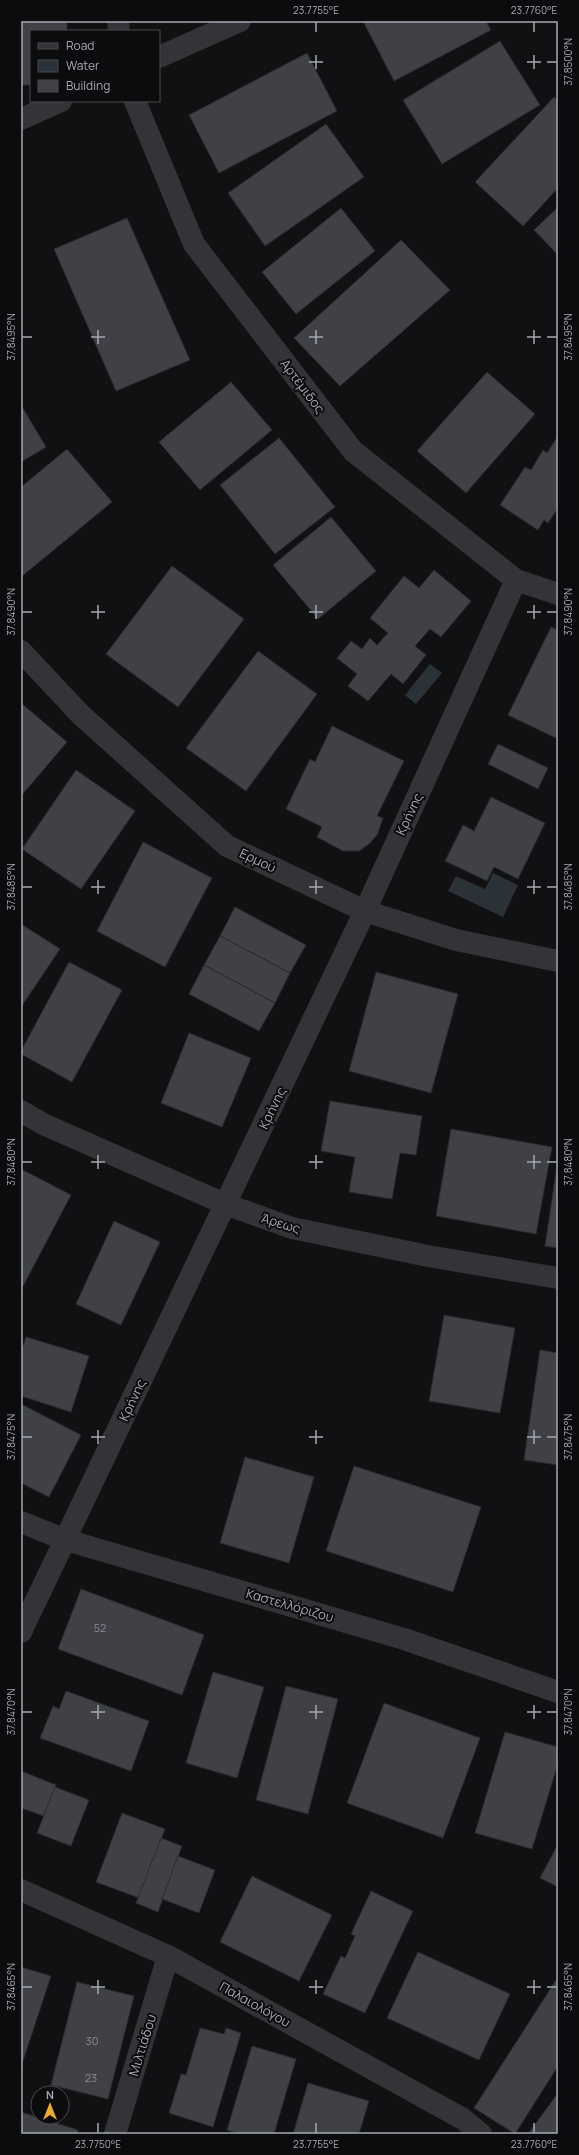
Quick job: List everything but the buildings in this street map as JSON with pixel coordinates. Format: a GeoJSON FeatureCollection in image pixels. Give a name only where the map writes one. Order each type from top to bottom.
{"type":"FeatureCollection","features":[{"type":"Feature","properties":{"kind":"street"},"geometry":{"type":"LineString","coordinates":[[160,57],[240,21]]}},
{"type":"Feature","properties":{"kind":"street"},"geometry":{"type":"LineString","coordinates":[[21,119],[59,102]]}},
{"type":"Feature","properties":{"kind":"street","name":"Αρτέμιδος"},"geometry":{"type":"LineString","coordinates":[[135,102],[194,244],[353,451],[516,580],[558,594]]}},
{"type":"Feature","properties":{"kind":"street","name":"Κρήνης"},"geometry":{"type":"LineString","coordinates":[[21,1632],[365,911],[516,580]]}},
{"type":"Feature","properties":{"kind":"street","name":"Ερμού"},"geometry":{"type":"LineString","coordinates":[[21,651],[80,716],[228,846],[365,911],[456,940],[558,961]]}},
{"type":"Feature","properties":{"kind":"street","name":"Άρεως"},"geometry":{"type":"LineString","coordinates":[[21,1111],[44,1124],[225,1204],[292,1228],[428,1256],[558,1278]]}},
{"type":"Feature","properties":{"kind":"street","name":"Καστελλόριζου"},"geometry":{"type":"LineString","coordinates":[[21,1522],[66,1540],[404,1639],[558,1692]]}},
{"type":"Feature","properties":{"kind":"street","name":"Παλαιολόγου"},"geometry":{"type":"LineString","coordinates":[[21,1890],[168,1956],[463,2119],[481,2134]]}},
{"type":"Feature","properties":{"kind":"street","name":"Μιλτιάδου"},"geometry":{"type":"LineString","coordinates":[[115,2134],[168,1956]]}},
{"type":"Feature","properties":{"kind":"water"},"geometry":{"type":"Polygon","coordinates":[[[430,664],[442,673],[416,704],[405,695],[430,664]]]}},
{"type":"Feature","properties":{"kind":"water"},"geometry":{"type":"Polygon","coordinates":[[[493,873],[518,885],[503,917],[448,891],[456,876],[485,889],[493,873]]]}}]}
